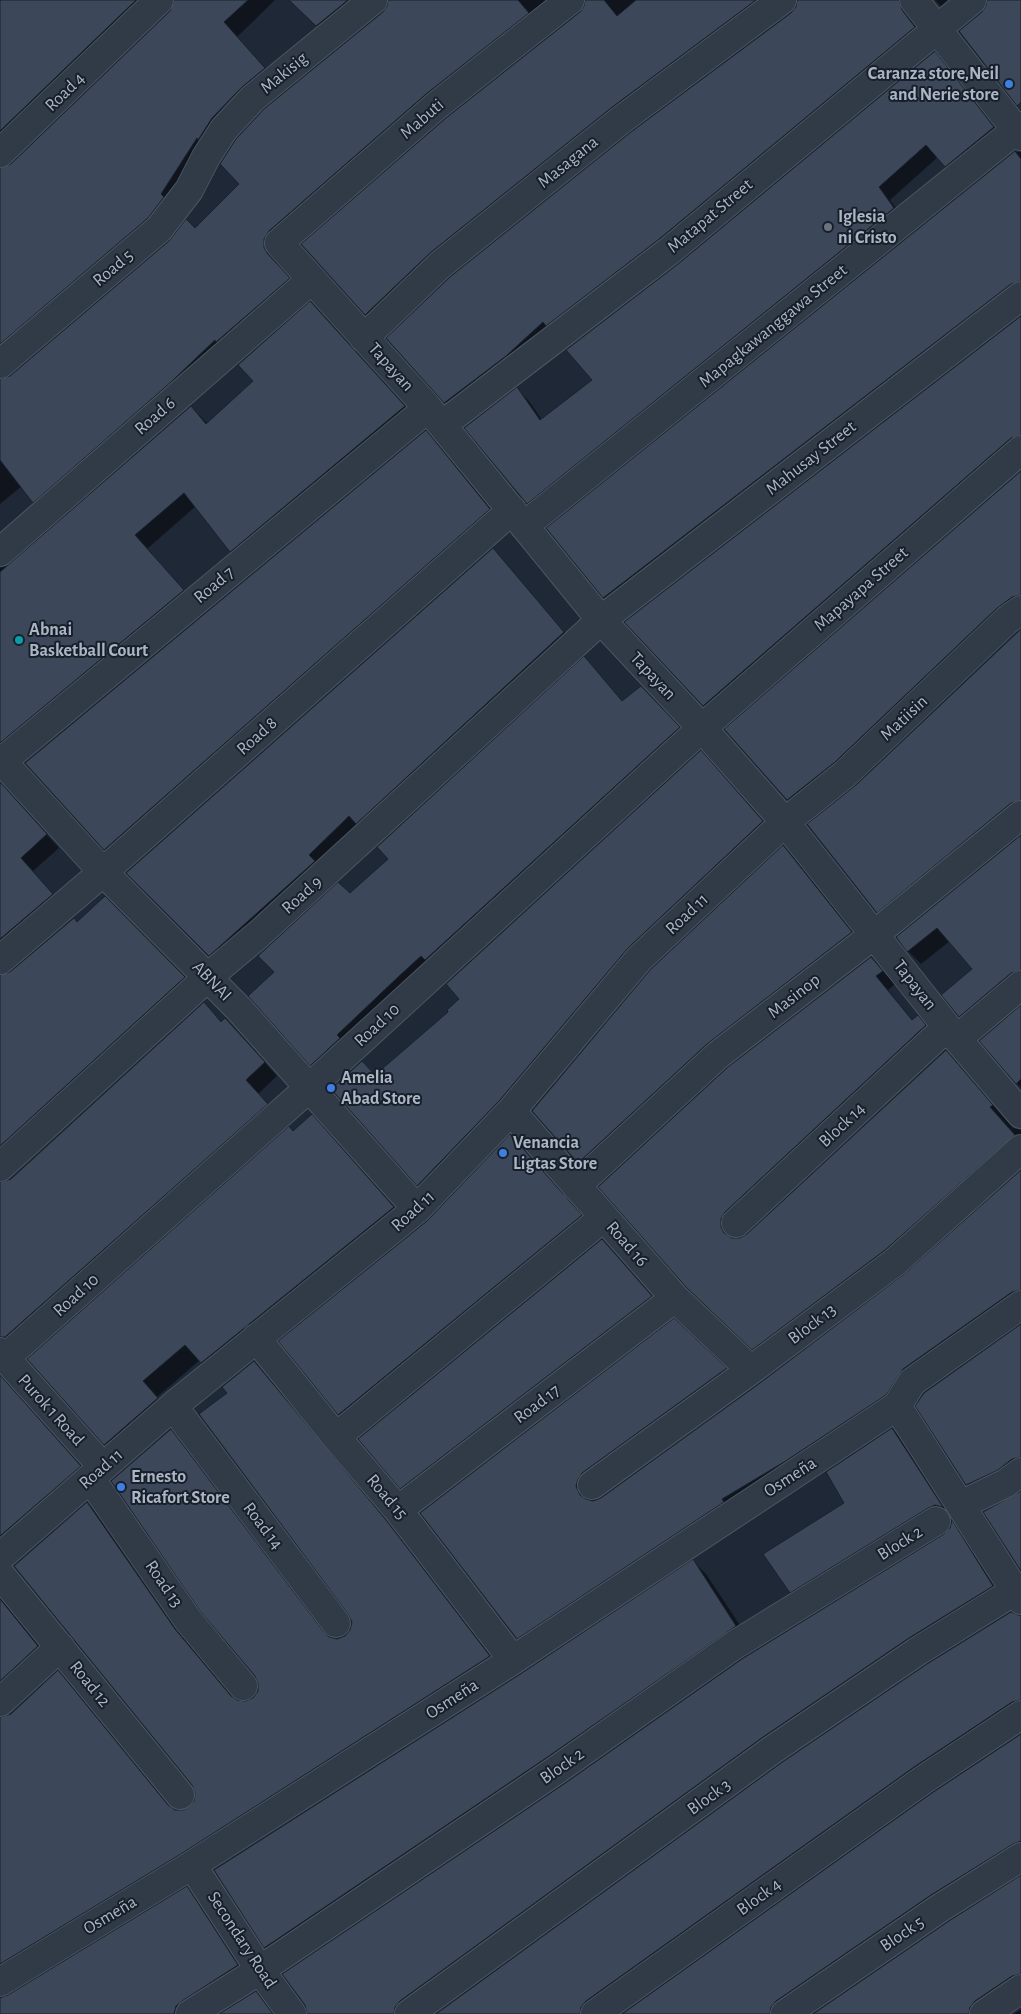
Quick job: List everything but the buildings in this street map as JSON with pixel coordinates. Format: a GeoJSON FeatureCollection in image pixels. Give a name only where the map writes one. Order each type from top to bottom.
{"type":"FeatureCollection","features":[{"type":"Feature","properties":{"kind":"street","name":"Road 4"},"geometry":{"type":"LineString","coordinates":[[0,153],[159,0]]}},
{"type":"Feature","properties":{"kind":"street","name":"Makisig"},"geometry":{"type":"LineString","coordinates":[[206,157],[224,129],[253,98],[373,0]]}},
{"type":"Feature","properties":{"kind":"street","name":"Mabuti"},"geometry":{"type":"LineString","coordinates":[[279,244],[436,106],[570,0]]}},
{"type":"Feature","properties":{"kind":"street","name":"Masagana"},"geometry":{"type":"LineString","coordinates":[[364,338],[455,253],[621,120],[782,0]]}},
{"type":"Feature","properties":{"kind":"street"},"geometry":{"type":"LineString","coordinates":[[914,0],[1019,131]]}},
{"type":"Feature","properties":{"kind":"street","name":"Matapat Street"},"geometry":{"type":"LineString","coordinates":[[435,416],[668,252],[972,0]]}},
{"type":"Feature","properties":{"kind":"street","name":"Mapagkawanggawa Street"},"geometry":{"type":"LineString","coordinates":[[518,518],[1019,131]]}},
{"type":"Feature","properties":{"kind":"street","name":"Road 5"},"geometry":{"type":"LineString","coordinates":[[0,364],[159,229],[188,190],[206,157]]}},
{"type":"Feature","properties":{"kind":"street","name":"Tapayan"},"geometry":{"type":"LineString","coordinates":[[279,244],[435,416],[601,620],[702,728],[784,822],[952,1033],[1021,1114]]}},
{"type":"Feature","properties":{"kind":"street","name":"Road 6"},"geometry":{"type":"LineString","coordinates":[[0,552],[311,280]]}},
{"type":"Feature","properties":{"kind":"street","name":"Mahusay Street"},"geometry":{"type":"LineString","coordinates":[[601,620],[1021,296]]}},
{"type":"Feature","properties":{"kind":"street","name":"Road 7"},"geometry":{"type":"LineString","coordinates":[[1,761],[435,416]]}},
{"type":"Feature","properties":{"kind":"street","name":"Mapayapa Street"},"geometry":{"type":"LineString","coordinates":[[702,728],[1021,450]]}},
{"type":"Feature","properties":{"kind":"street","name":"Road 8"},"geometry":{"type":"LineString","coordinates":[[0,960],[518,518]]}},
{"type":"Feature","properties":{"kind":"street","name":"Matiisin"},"geometry":{"type":"LineString","coordinates":[[784,822],[845,774],[1007,620],[1021,610]]}},
{"type":"Feature","properties":{"kind":"street","name":"Road 9"},"geometry":{"type":"LineString","coordinates":[[0,1167],[208,977],[259,934],[601,620]]}},
{"type":"Feature","properties":{"kind":"street","name":"Road 10"},"geometry":{"type":"LineString","coordinates":[[3,1355],[310,1087],[702,728]]}},
{"type":"Feature","properties":{"kind":"street","name":"ABNAI"},"geometry":{"type":"LineString","coordinates":[[1,761],[103,872],[208,977],[310,1087],[417,1209]]}},
{"type":"Feature","properties":{"kind":"street","name":"Masinop"},"geometry":{"type":"LineString","coordinates":[[576,1186],[718,1055],[875,934],[1021,816]]}},
{"type":"Feature","properties":{"kind":"street","name":"Road 11"},"geometry":{"type":"LineString","coordinates":[[0,1557],[173,1406],[417,1209],[511,1111],[639,959],[784,822]]}},
{"type":"Feature","properties":{"kind":"street"},"geometry":{"type":"LineString","coordinates":[[952,1033],[1021,985]]}},
{"type":"Feature","properties":{"kind":"street","name":"Block 14"},"geometry":{"type":"LineString","coordinates":[[736,1223],[952,1033]]}},
{"type":"Feature","properties":{"kind":"street","name":"Road 16"},"geometry":{"type":"LineString","coordinates":[[511,1111],[675,1298],[751,1370]]}},
{"type":"Feature","properties":{"kind":"street","name":"Block 13"},"geometry":{"type":"LineString","coordinates":[[592,1485],[751,1370],[895,1262],[1021,1149]]}},
{"type":"Feature","properties":{"kind":"street"},"geometry":{"type":"LineString","coordinates":[[336,1437],[604,1218]]}},
{"type":"Feature","properties":{"kind":"street","name":"Road 17"},"geometry":{"type":"LineString","coordinates":[[398,1510],[675,1298]]}},
{"type":"Feature","properties":{"kind":"street"},"geometry":{"type":"LineString","coordinates":[[1019,1592],[897,1406],[912,1382],[1021,1305]]}},
{"type":"Feature","properties":{"kind":"street","name":"Road 15"},"geometry":{"type":"LineString","coordinates":[[256,1338],[398,1510],[513,1660]]}},
{"type":"Feature","properties":{"kind":"street","name":"Purok 1 Road"},"geometry":{"type":"LineString","coordinates":[[3,1355],[97,1473]]}},
{"type":"Feature","properties":{"kind":"street","name":"Road 14"},"geometry":{"type":"LineString","coordinates":[[173,1406],[336,1623]]}},
{"type":"Feature","properties":{"kind":"street","name":"Osmeña"},"geometry":{"type":"LineString","coordinates":[[0,1982],[192,1865],[513,1660],[897,1406]]}},
{"type":"Feature","properties":{"kind":"street"},"geometry":{"type":"LineString","coordinates":[[961,1505],[1006,1483],[1021,1472]]}},
{"type":"Feature","properties":{"kind":"street","name":"Road 13"},"geometry":{"type":"LineString","coordinates":[[97,1473],[188,1620],[244,1686]]}},
{"type":"Feature","properties":{"kind":"street","name":"Block 2"},"geometry":{"type":"LineString","coordinates":[[190,2014],[260,1970],[555,1771],[733,1646],[936,1521]]}},
{"type":"Feature","properties":{"kind":"street","name":"Road 12"},"geometry":{"type":"LineString","coordinates":[[0,1574],[180,1795]]}},
{"type":"Feature","properties":{"kind":"street","name":"Block 3"},"geometry":{"type":"LineString","coordinates":[[409,2014],[772,1750],[918,1651],[1019,1592]]}},
{"type":"Feature","properties":{"kind":"street"},"geometry":{"type":"LineString","coordinates":[[0,1702],[60,1647]]}},
{"type":"Feature","properties":{"kind":"street","name":"Block 4"},"geometry":{"type":"LineString","coordinates":[[595,2014],[923,1780],[1021,1715]]}},
{"type":"Feature","properties":{"kind":"street","name":"Block 5"},"geometry":{"type":"LineString","coordinates":[[785,2014],[940,1908],[1021,1856]]}},
{"type":"Feature","properties":{"kind":"street","name":"Secondary Road"},"geometry":{"type":"LineString","coordinates":[[192,1865],[260,1970],[292,2014]]}},
{"type":"Feature","properties":{"kind":"street"},"geometry":{"type":"LineString","coordinates":[[984,2014],[1021,1989]]}},
{"type":"Feature","properties":{"kind":"place","name":"Caranza store,Neil and Nerie store"},"geometry":{"type":"Point","coordinates":[1009,84]}},
{"type":"Feature","properties":{"kind":"place","name":"Iglesia ni Cristo"},"geometry":{"type":"Point","coordinates":[828,227]}},
{"type":"Feature","properties":{"kind":"place","name":"Abnai Basketball Court"},"geometry":{"type":"Point","coordinates":[19,640]}},
{"type":"Feature","properties":{"kind":"place","name":"Amelia Abad Store"},"geometry":{"type":"Point","coordinates":[331,1088]}},
{"type":"Feature","properties":{"kind":"place","name":"Venancia Ligtas Store"},"geometry":{"type":"Point","coordinates":[503,1153]}},
{"type":"Feature","properties":{"kind":"place","name":"Ernesto Ricafort Store"},"geometry":{"type":"Point","coordinates":[121,1487]}}]}
